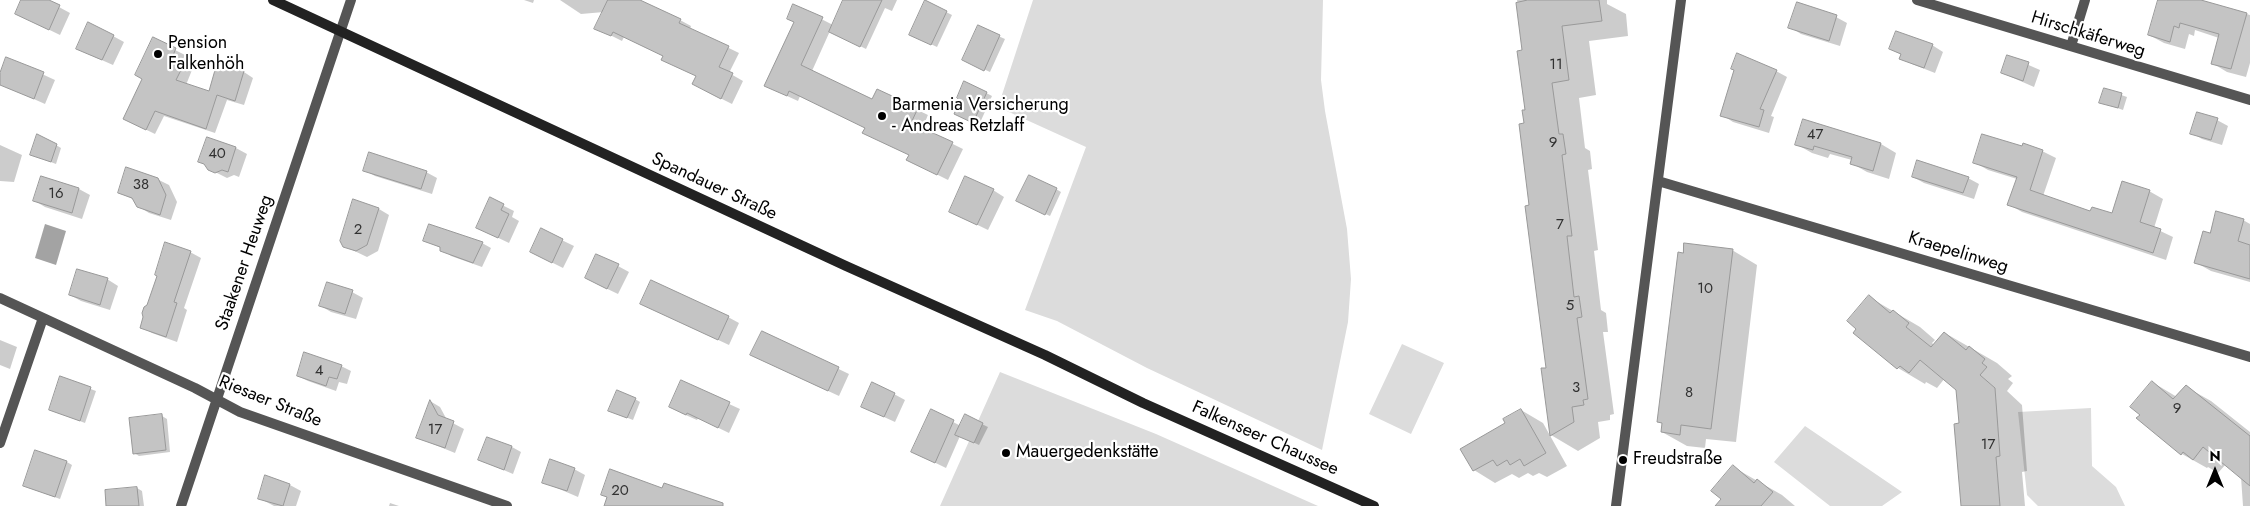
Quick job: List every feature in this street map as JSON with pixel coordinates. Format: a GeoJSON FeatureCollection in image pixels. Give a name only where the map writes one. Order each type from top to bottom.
{"type":"FeatureCollection","features":[{"type":"Feature","properties":{"kind":"main road","name":"Spandauer Straße"},"geometry":{"type":"LineString","coordinates":[[273,0],[846,266],[1045,355],[1143,403]]}},
{"type":"Feature","properties":{"kind":"main road","name":"Falkenseer Chaussee"},"geometry":{"type":"LineString","coordinates":[[1143,403],[1374,506]]}},
{"type":"Feature","properties":{"kind":"street","name":"Staakener Heuweg"},"geometry":{"type":"LineString","coordinates":[[181,506],[351,0]]}},
{"type":"Feature","properties":{"kind":"street"},"geometry":{"type":"LineString","coordinates":[[1616,506],[1680,0]]}},
{"type":"Feature","properties":{"kind":"street","name":"Hirschkäferweg"},"geometry":{"type":"LineString","coordinates":[[1917,0],[2250,100]]}},
{"type":"Feature","properties":{"kind":"street"},"geometry":{"type":"LineString","coordinates":[[2071,46],[2085,0]]}},
{"type":"Feature","properties":{"kind":"street","name":"Kraepelinweg"},"geometry":{"type":"LineString","coordinates":[[1658,181],[2250,357]]}},
{"type":"Feature","properties":{"kind":"street","name":"Riesaer Straße"},"geometry":{"type":"LineString","coordinates":[[0,298],[240,412],[507,506]]}},
{"type":"Feature","properties":{"kind":"street"},"geometry":{"type":"LineString","coordinates":[[0,443],[43,318]]}},
{"type":"Feature","properties":{"kind":"shaded area"},"geometry":{"type":"Polygon","coordinates":[[[1033,0],[1323,0],[1321,80],[1347,229],[1351,279],[1348,322],[1322,450],[1147,368],[1057,321],[1025,310],[1086,147],[998,107],[1033,0]]]}},
{"type":"Feature","properties":{"kind":"shaded area"},"geometry":{"type":"Polygon","coordinates":[[[45,224],[66,231],[56,265],[35,258],[45,224]]]}},
{"type":"Feature","properties":{"kind":"shaded area"},"geometry":{"type":"Polygon","coordinates":[[[1402,344],[1444,363],[1411,434],[1369,414],[1402,344]]]}},
{"type":"Feature","properties":{"kind":"shaded area"},"geometry":{"type":"Polygon","coordinates":[[[1000,372],[1156,434],[1318,506],[940,506],[1000,372]]]}},
{"type":"Feature","properties":{"kind":"shaded area"},"geometry":{"type":"Polygon","coordinates":[[[2091,408],[2092,466],[2116,487],[2125,506],[2038,506],[2027,495],[2018,412],[2091,408]]]}},
{"type":"Feature","properties":{"kind":"shaded area"},"geometry":{"type":"Polygon","coordinates":[[[1805,426],[1902,492],[1882,506],[1830,506],[1774,462],[1805,426]]]}},
{"type":"Feature","properties":{"kind":"building"},"geometry":{"type":"Polygon","coordinates":[[[21,0],[49,0],[60,5],[49,30],[15,14],[21,0]]]}},
{"type":"Feature","properties":{"kind":"building"},"geometry":{"type":"Polygon","coordinates":[[[608,0],[640,0],[681,19],[679,23],[729,46],[719,67],[733,73],[721,99],[692,84],[696,76],[661,60],[663,56],[613,32],[611,36],[594,29],[608,0]]]}},
{"type":"Feature","properties":{"kind":"building"},"geometry":{"type":"Polygon","coordinates":[[[843,0],[882,0],[860,47],[829,32],[843,0]]]}},
{"type":"Feature","properties":{"kind":"building"},"geometry":{"type":"Polygon","coordinates":[[[925,0],[947,11],[931,45],[909,35],[925,0]]]}},
{"type":"Feature","properties":{"kind":"building"},"geometry":{"type":"Polygon","coordinates":[[[1528,0],[1599,0],[1602,21],[1562,26],[1569,80],[1552,83],[1559,134],[1563,134],[1566,154],[1562,155],[1572,236],[1567,236],[1574,297],[1579,296],[1582,317],[1577,318],[1588,399],[1583,400],[1584,405],[1572,407],[1574,422],[1550,436],[1541,368],[1546,368],[1525,206],[1529,205],[1519,124],[1524,123],[1522,110],[1525,110],[1517,51],[1522,50],[1516,3],[1528,0]]]}},
{"type":"Feature","properties":{"kind":"building"},"geometry":{"type":"Polygon","coordinates":[[[2158,0],[2201,0],[2247,13],[2231,69],[2211,64],[2219,34],[2180,23],[2179,28],[2174,26],[2170,42],[2148,35],[2158,0]]]}},
{"type":"Feature","properties":{"kind":"building"},"geometry":{"type":"Polygon","coordinates":[[[1797,2],[1837,15],[1829,41],[1788,28],[1797,2]]]}},
{"type":"Feature","properties":{"kind":"building"},"geometry":{"type":"Polygon","coordinates":[[[793,4],[823,17],[801,65],[872,99],[877,89],[918,108],[911,123],[953,142],[937,175],[906,160],[909,155],[862,133],[865,128],[789,91],[787,96],[764,86],[794,22],[787,19],[793,4]]]}},
{"type":"Feature","properties":{"kind":"building"},"geometry":{"type":"Polygon","coordinates":[[[88,22],[114,35],[102,60],[76,49],[88,22]]]}},
{"type":"Feature","properties":{"kind":"building"},"geometry":{"type":"Polygon","coordinates":[[[978,25],[1000,35],[984,71],[962,60],[978,25]]]}},
{"type":"Feature","properties":{"kind":"building"},"geometry":{"type":"Polygon","coordinates":[[[1896,31],[1933,44],[1924,68],[1899,59],[1901,54],[1889,49],[1896,31]]]}},
{"type":"Feature","properties":{"kind":"building"},"geometry":{"type":"Polygon","coordinates":[[[153,37],[176,48],[172,58],[184,64],[176,80],[209,91],[217,63],[244,71],[235,101],[217,95],[206,129],[155,111],[146,130],[123,119],[142,79],[135,75],[153,37]]]}},
{"type":"Feature","properties":{"kind":"building"},"geometry":{"type":"Polygon","coordinates":[[[1737,53],[1777,70],[1760,109],[1764,110],[1759,127],[1720,116],[1734,70],[1731,69],[1737,53]]]}},
{"type":"Feature","properties":{"kind":"building"},"geometry":{"type":"Polygon","coordinates":[[[2007,55],[2029,62],[2023,81],[2001,73],[2007,55]]]}},
{"type":"Feature","properties":{"kind":"building"},"geometry":{"type":"Polygon","coordinates":[[[6,57],[44,72],[34,99],[0,85],[0,73],[6,57]]]}},
{"type":"Feature","properties":{"kind":"building"},"geometry":{"type":"Polygon","coordinates":[[[964,81],[987,92],[973,123],[954,114],[960,100],[957,98],[964,81]]]}},
{"type":"Feature","properties":{"kind":"building"},"geometry":{"type":"Polygon","coordinates":[[[2104,88],[2122,93],[2118,108],[2099,103],[2104,88]]]}},
{"type":"Feature","properties":{"kind":"building"},"geometry":{"type":"Polygon","coordinates":[[[2197,112],[2218,118],[2211,140],[2190,134],[2197,112]]]}},
{"type":"Feature","properties":{"kind":"building"},"geometry":{"type":"Polygon","coordinates":[[[1803,119],[1881,143],[1873,171],[1850,164],[1852,157],[1814,146],[1813,150],[1795,145],[1803,119]]]}},
{"type":"Feature","properties":{"kind":"building"},"geometry":{"type":"Polygon","coordinates":[[[37,134],[57,144],[51,162],[30,155],[37,134]]]}},
{"type":"Feature","properties":{"kind":"building"},"geometry":{"type":"Polygon","coordinates":[[[1982,134],[2022,146],[2023,143],[2043,150],[2030,190],[2090,211],[2092,207],[2112,213],[2122,181],[2150,190],[2140,222],[2161,229],[2153,253],[2007,205],[2017,177],[1973,163],[1982,134]]]}},
{"type":"Feature","properties":{"kind":"building"},"geometry":{"type":"Polygon","coordinates":[[[207,137],[236,147],[228,172],[222,170],[215,173],[208,170],[204,164],[198,162],[207,137]]]}},
{"type":"Feature","properties":{"kind":"building"},"geometry":{"type":"Polygon","coordinates":[[[369,152],[427,171],[421,189],[363,171],[369,152]]]}},
{"type":"Feature","properties":{"kind":"building"},"geometry":{"type":"Polygon","coordinates":[[[1917,160],[1969,177],[1963,193],[1912,177],[1917,160]]]}},
{"type":"Feature","properties":{"kind":"building"},"geometry":{"type":"Polygon","coordinates":[[[126,167],[158,178],[166,195],[160,215],[137,207],[132,198],[118,193],[126,167]]]}},
{"type":"Feature","properties":{"kind":"building"},"geometry":{"type":"Polygon","coordinates":[[[1029,175],[1057,188],[1045,215],[1016,201],[1029,175]]]}},
{"type":"Feature","properties":{"kind":"building"},"geometry":{"type":"Polygon","coordinates":[[[41,176],[79,188],[72,213],[33,201],[41,176]]]}},
{"type":"Feature","properties":{"kind":"building"},"geometry":{"type":"Polygon","coordinates":[[[965,176],[994,189],[977,225],[949,212],[965,176]]]}},
{"type":"Feature","properties":{"kind":"building"},"geometry":{"type":"Polygon","coordinates":[[[490,197],[504,204],[501,210],[509,214],[498,238],[476,228],[490,197]]]}},
{"type":"Feature","properties":{"kind":"building"},"geometry":{"type":"Polygon","coordinates":[[[353,199],[379,208],[367,245],[356,251],[343,247],[340,241],[353,199]]]}},
{"type":"Feature","properties":{"kind":"building"},"geometry":{"type":"Polygon","coordinates":[[[2216,211],[2244,219],[2238,241],[2250,245],[2250,279],[2194,263],[2203,231],[2210,233],[2216,211]]]}},
{"type":"Feature","properties":{"kind":"building"},"geometry":{"type":"Polygon","coordinates":[[[429,224],[483,242],[473,263],[440,251],[440,247],[423,241],[429,224]]]}},
{"type":"Feature","properties":{"kind":"building"},"geometry":{"type":"Polygon","coordinates":[[[541,228],[563,239],[552,263],[530,252],[541,228]]]}},
{"type":"Feature","properties":{"kind":"building"},"geometry":{"type":"Polygon","coordinates":[[[165,242],[191,251],[174,302],[177,303],[166,337],[140,328],[143,317],[142,313],[147,305],[157,276],[155,275],[165,242]]]}},
{"type":"Feature","properties":{"kind":"building"},"geometry":{"type":"Polygon","coordinates":[[[1684,243],[1733,249],[1711,429],[1681,425],[1680,435],[1661,432],[1662,423],[1657,422],[1678,252],[1683,253],[1684,243]]]}},
{"type":"Feature","properties":{"kind":"building"},"geometry":{"type":"Polygon","coordinates":[[[596,254],[619,264],[607,289],[585,278],[596,254]]]}},
{"type":"Feature","properties":{"kind":"building"},"geometry":{"type":"Polygon","coordinates":[[[77,269],[108,278],[100,305],[69,295],[77,269]]]}},
{"type":"Feature","properties":{"kind":"building"},"geometry":{"type":"Polygon","coordinates":[[[651,280],[729,316],[718,340],[640,304],[651,280]]]}},
{"type":"Feature","properties":{"kind":"building"},"geometry":{"type":"Polygon","coordinates":[[[327,282],[353,290],[345,314],[319,306],[327,282]]]}},
{"type":"Feature","properties":{"kind":"building"},"geometry":{"type":"Polygon","coordinates":[[[1869,295],[1890,313],[1893,310],[1909,323],[1906,327],[1931,347],[1944,332],[1966,350],[1969,346],[1985,359],[1982,363],[1987,367],[1980,375],[1995,388],[2000,456],[1996,457],[2000,506],[1961,506],[1954,424],[1959,423],[1956,390],[1920,360],[1909,373],[1900,366],[1897,369],[1853,333],[1856,329],[1847,321],[1869,295]]]}},
{"type":"Feature","properties":{"kind":"building"},"geometry":{"type":"Polygon","coordinates":[[[762,331],[839,367],[828,391],[750,355],[762,331]]]}},
{"type":"Feature","properties":{"kind":"building"},"geometry":{"type":"Polygon","coordinates":[[[304,352],[342,365],[337,379],[329,377],[326,386],[297,376],[304,352]]]}},
{"type":"Feature","properties":{"kind":"building"},"geometry":{"type":"Polygon","coordinates":[[[60,376],[91,387],[80,421],[49,410],[60,376]]]}},
{"type":"Feature","properties":{"kind":"building"},"geometry":{"type":"Polygon","coordinates":[[[681,380],[730,402],[718,428],[687,413],[686,415],[669,407],[681,380]]]}},
{"type":"Feature","properties":{"kind":"building"},"geometry":{"type":"Polygon","coordinates":[[[2152,381],[2173,399],[2186,385],[2250,436],[2250,486],[2203,447],[2193,460],[2183,452],[2181,455],[2136,418],[2140,415],[2130,407],[2152,381]]]}},
{"type":"Feature","properties":{"kind":"building"},"geometry":{"type":"Polygon","coordinates":[[[872,382],[895,393],[884,417],[861,407],[872,382]]]}},
{"type":"Feature","properties":{"kind":"building"},"geometry":{"type":"Polygon","coordinates":[[[617,390],[636,398],[627,418],[608,411],[617,390]]]}},
{"type":"Feature","properties":{"kind":"building"},"geometry":{"type":"Polygon","coordinates":[[[430,400],[438,415],[454,421],[445,448],[416,438],[430,400]]]}},
{"type":"Feature","properties":{"kind":"building"},"geometry":{"type":"Polygon","coordinates":[[[931,409],[954,420],[935,463],[911,452],[931,409]]]}},
{"type":"Feature","properties":{"kind":"building"},"geometry":{"type":"Polygon","coordinates":[[[1521,409],[1546,453],[1524,466],[1520,459],[1510,465],[1507,460],[1497,466],[1493,460],[1473,471],[1460,449],[1505,423],[1503,419],[1521,409]]]}},
{"type":"Feature","properties":{"kind":"building"},"geometry":{"type":"Polygon","coordinates":[[[162,414],[166,450],[133,454],[129,418],[162,414]]]}},
{"type":"Feature","properties":{"kind":"building"},"geometry":{"type":"Polygon","coordinates":[[[965,414],[983,423],[974,443],[955,435],[965,414]]]}},
{"type":"Feature","properties":{"kind":"building"},"geometry":{"type":"Polygon","coordinates":[[[487,437],[512,446],[504,470],[478,460],[487,437]]]}},
{"type":"Feature","properties":{"kind":"building"},"geometry":{"type":"Polygon","coordinates":[[[35,450],[67,461],[55,497],[23,486],[35,450]]]}},
{"type":"Feature","properties":{"kind":"building"},"geometry":{"type":"Polygon","coordinates":[[[550,459],[575,468],[567,491],[542,483],[550,459]]]}},
{"type":"Feature","properties":{"kind":"building"},"geometry":{"type":"Polygon","coordinates":[[[1733,465],[1754,483],[1757,479],[1773,492],[1761,506],[1715,506],[1721,499],[1711,491],[1733,465]]]}},
{"type":"Feature","properties":{"kind":"building"},"geometry":{"type":"Polygon","coordinates":[[[610,469],[662,488],[664,483],[723,503],[723,506],[604,506],[607,497],[601,495],[610,469]]]}},
{"type":"Feature","properties":{"kind":"building"},"geometry":{"type":"Polygon","coordinates":[[[265,475],[290,484],[283,506],[258,499],[265,475]]]}},
{"type":"Feature","properties":{"kind":"building"},"geometry":{"type":"Polygon","coordinates":[[[137,487],[139,506],[106,506],[105,490],[137,487]]]}},
{"type":"Feature","properties":{"kind":"place","name":"Pension Falkenhöh"},"geometry":{"type":"Point","coordinates":[158,54]}},
{"type":"Feature","properties":{"kind":"place","name":"Barmenia Versicherung - Andreas Retzlaff"},"geometry":{"type":"Point","coordinates":[882,116]}},
{"type":"Feature","properties":{"kind":"place","name":"Mauergedenkstätte"},"geometry":{"type":"Point","coordinates":[1006,453]}},
{"type":"Feature","properties":{"kind":"place","name":"Freudstraße"},"geometry":{"type":"Point","coordinates":[1623,460]}}]}
